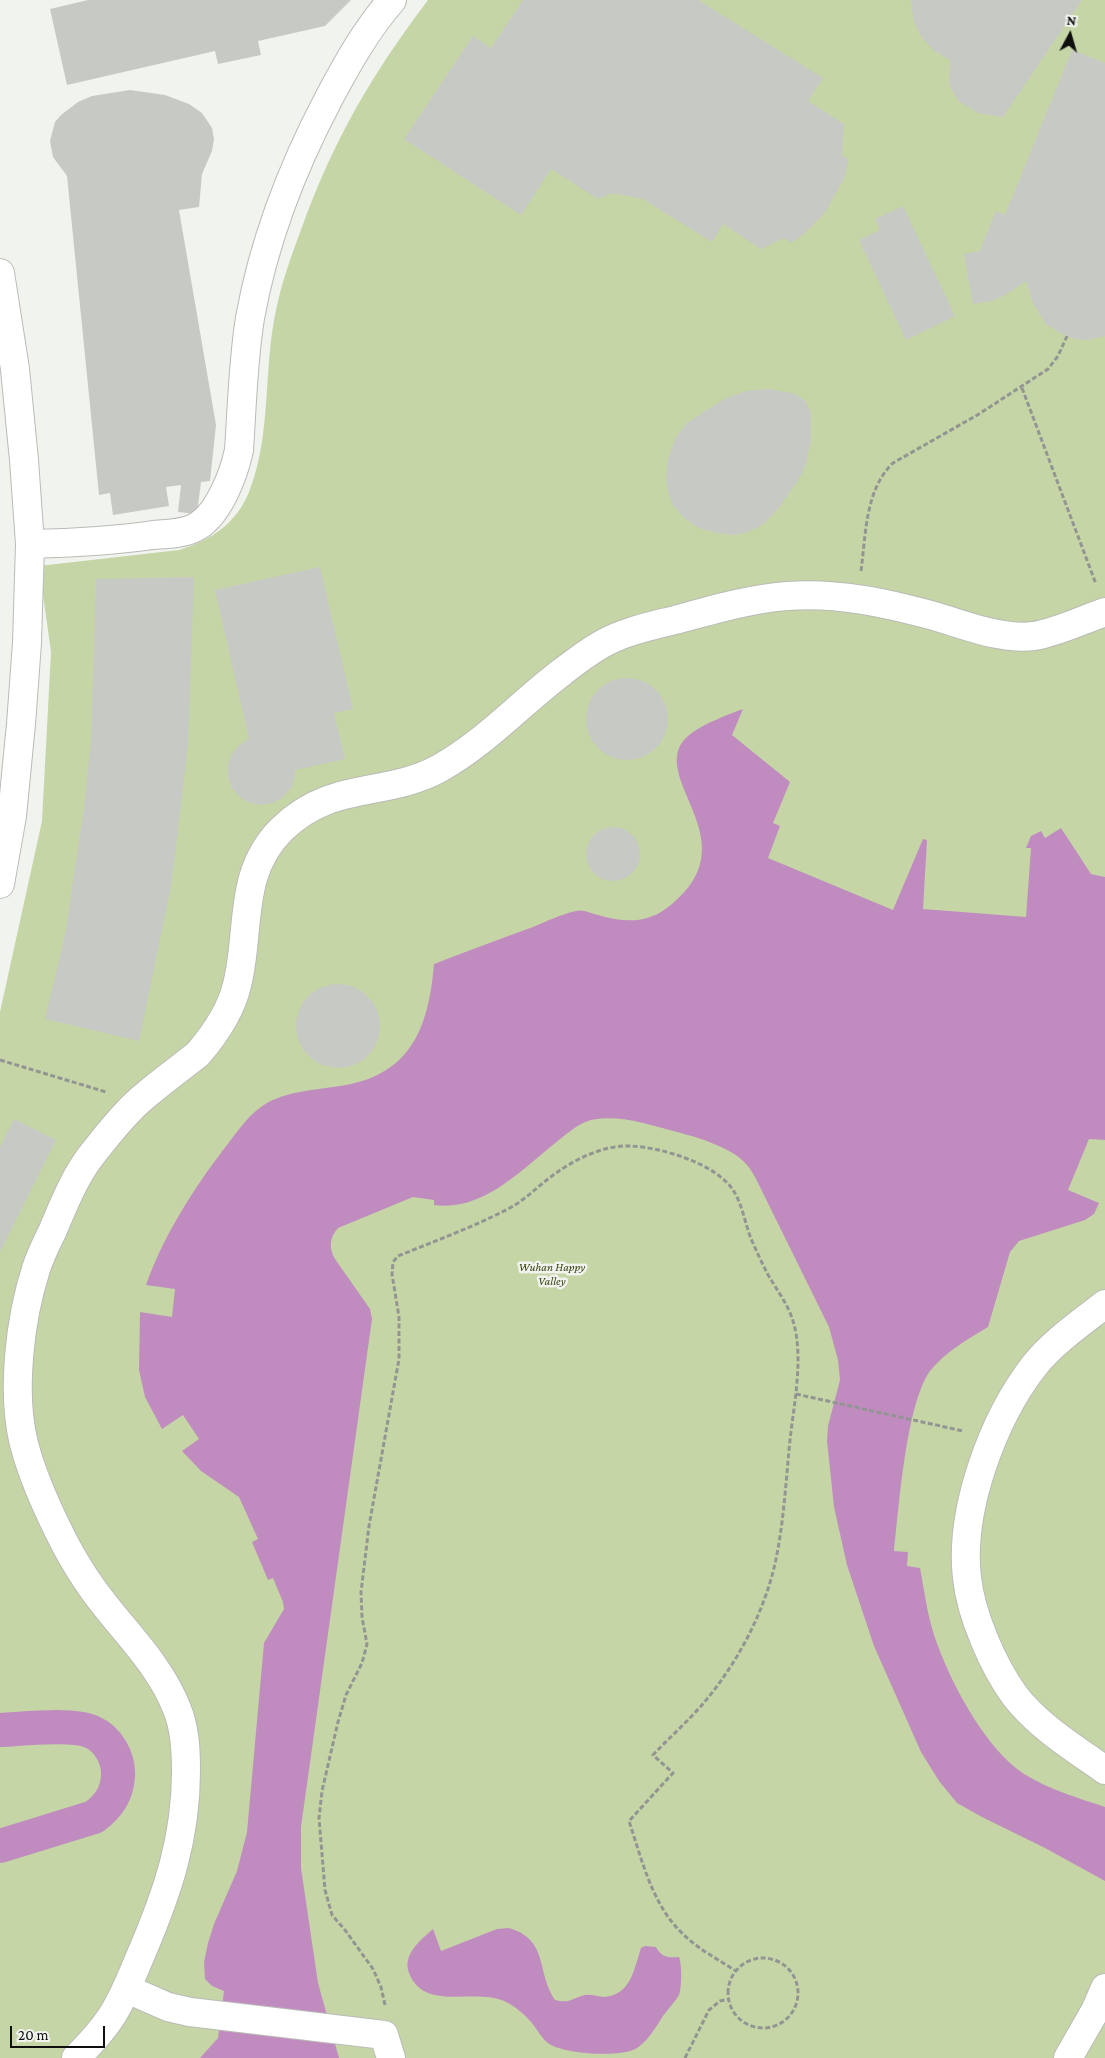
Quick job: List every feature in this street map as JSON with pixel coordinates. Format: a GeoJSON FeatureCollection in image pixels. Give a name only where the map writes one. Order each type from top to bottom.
{"type":"FeatureCollection","features":[{"type":"Feature","properties":{"kind":"street"},"geometry":{"type":"LineString","coordinates":[[30,544],[89,542],[179,532],[195,528],[212,512],[235,469],[239,450],[250,320],[265,249],[280,202],[310,134],[337,83],[362,39],[392,0]]}},
{"type":"Feature","properties":{"kind":"street"},"geometry":{"type":"LineString","coordinates":[[0,272],[15,369],[30,544],[27,643],[12,816],[0,884]]}},
{"type":"Feature","properties":{"kind":"street"},"geometry":{"type":"LineString","coordinates":[[76,2058],[103,2028],[127,1989],[157,1916],[174,1866],[183,1824],[186,1788],[184,1732],[171,1693],[159,1674],[92,1588],[65,1545],[35,1477],[23,1442],[18,1388],[25,1314],[37,1265],[63,1205],[84,1166],[138,1102],[198,1054],[206,1045],[230,1007],[242,961],[246,914],[252,877],[258,861],[267,847],[281,830],[297,816],[315,805],[350,792],[417,779],[441,767],[494,729],[582,657],[604,643],[627,633],[727,606],[761,599],[808,596],[858,599],[905,608],[978,628],[1019,636],[1034,636],[1051,632],[1102,601]]}},
{"type":"Feature","properties":{"kind":"street"},"geometry":{"type":"LineString","coordinates":[[1105,1304],[1050,1349],[1034,1365],[999,1420],[981,1470],[972,1508],[967,1535],[966,1560],[970,1596],[976,1616],[992,1654],[1015,1696],[1031,1714],[1105,1770]]}},
{"type":"Feature","properties":{"kind":"street"},"geometry":{"type":"LineString","coordinates":[[1068,2058],[1095,2011],[1105,1988]]}},
{"type":"Feature","properties":{"kind":"street"},"geometry":{"type":"LineString","coordinates":[[127,1989],[168,2007],[378,2042]]}},
{"type":"Feature","properties":{"kind":"path"},"geometry":{"type":"LineString","coordinates":[[858,599],[871,506],[876,485],[883,473],[893,463],[941,437],[1048,370],[1058,356],[1067,336]]}},
{"type":"Feature","properties":{"kind":"path"},"geometry":{"type":"LineString","coordinates":[[1022,388],[1102,601]]}},
{"type":"Feature","properties":{"kind":"path"},"geometry":{"type":"LineString","coordinates":[[0,1060],[138,1102]]}},
{"type":"Feature","properties":{"kind":"path"},"geometry":{"type":"LineString","coordinates":[[378,2042],[386,2016],[381,1987],[373,1969],[345,1930],[332,1916],[325,1890],[319,1818],[322,1791],[338,1722],[346,1695],[362,1663],[367,1644],[360,1592],[369,1526],[399,1359],[399,1317],[392,1274],[393,1262],[398,1256],[511,1207],[532,1193],[553,1175],[583,1157],[628,1146],[646,1147],[688,1159],[723,1179],[733,1190],[750,1238],[766,1271],[788,1308],[794,1322],[796,1336],[796,1394],[781,1532],[770,1582],[758,1613],[737,1656],[722,1679],[703,1704],[653,1755],[672,1773],[629,1821],[652,1890],[674,1924],[684,1935],[736,1971]]}},
{"type":"Feature","properties":{"kind":"path"},"geometry":{"type":"LineString","coordinates":[[796,1394],[935,1425]]}},
{"type":"Feature","properties":{"kind":"path"},"geometry":{"type":"LineString","coordinates":[[766,1958],[779,1962],[790,1970],[797,1982],[799,1996],[795,2009],[787,2020],[775,2027],[761,2029],[748,2025],[736,2017],[730,2005],[728,1991],[736,1971],[752,1960],[766,1958]]}},
{"type":"Feature","properties":{"kind":"path"},"geometry":{"type":"LineString","coordinates":[[685,2058],[709,2010],[720,2001],[729,1999]]}},
{"type":"Feature","properties":{"kind":"green space","name":"Wuhan Happy Valley"},"geometry":{"type":"Polygon","coordinates":[[[428,0],[1105,0],[1105,2058],[0,2058],[0,1012],[42,821],[51,652],[39,566],[179,550],[212,536],[230,522],[244,503],[256,470],[261,447],[272,332],[284,278],[291,257],[314,195],[341,136],[389,54],[428,0]]]}},
{"type":"Feature","properties":{"kind":"shaded area"},"geometry":{"type":"Polygon","coordinates":[[[743,709],[732,735],[790,782],[773,823],[780,826],[768,858],[893,910],[923,839],[927,840],[923,909],[1026,917],[1031,848],[1026,848],[1031,836],[1041,831],[1045,838],[1061,828],[1091,874],[1105,877],[1105,1140],[1089,1139],[1068,1190],[1099,1203],[1094,1214],[1085,1220],[1019,1241],[1010,1252],[988,1327],[950,1352],[930,1371],[922,1386],[909,1431],[894,1551],[908,1552],[907,1566],[920,1568],[932,1627],[944,1662],[962,1698],[984,1734],[997,1750],[1010,1763],[1033,1779],[1063,1793],[1105,1807],[1105,1881],[957,1803],[939,1781],[921,1752],[874,1646],[847,1565],[834,1507],[827,1441],[828,1426],[840,1380],[838,1360],[829,1327],[748,1166],[740,1158],[724,1148],[694,1137],[623,1119],[591,1120],[574,1128],[517,1175],[486,1195],[470,1202],[452,1205],[434,1205],[434,1200],[413,1197],[338,1228],[333,1236],[331,1247],[333,1255],[370,1309],[372,1319],[301,1827],[301,1868],[318,1983],[339,2058],[200,2058],[218,2038],[224,1991],[212,1986],[205,1979],[204,1962],[214,1924],[237,1871],[247,1832],[264,1643],[284,1609],[273,1578],[268,1580],[252,1542],[258,1539],[239,1497],[201,1471],[182,1451],[199,1439],[183,1415],[162,1429],[145,1397],[139,1370],[140,1312],[172,1317],[175,1289],[146,1285],[154,1265],[162,1246],[193,1192],[246,1120],[256,1111],[267,1103],[287,1095],[351,1084],[373,1077],[390,1067],[404,1055],[415,1040],[428,1005],[434,964],[571,912],[581,910],[608,918],[637,920],[655,915],[672,904],[693,881],[701,859],[701,837],[680,778],[677,760],[681,744],[701,727],[743,709]]]}},
{"type":"Feature","properties":{"kind":"shaded area"},"geometry":{"type":"Polygon","coordinates":[[[509,1928],[522,1933],[536,1948],[549,1989],[555,2000],[568,2001],[587,1995],[604,1997],[620,1991],[630,1980],[641,1948],[645,1946],[656,1947],[665,1956],[679,1957],[681,1987],[679,1995],[648,2038],[637,2048],[619,2053],[581,2053],[559,2048],[548,2043],[525,2016],[504,2001],[479,1997],[438,1996],[426,1992],[416,1985],[409,1973],[408,1960],[410,1954],[418,1943],[433,1929],[441,1951],[497,1929],[509,1928]]]}},
{"type":"Feature","properties":{"kind":"building"},"geometry":{"type":"Polygon","coordinates":[[[88,0],[351,0],[325,26],[258,41],[261,55],[218,64],[215,51],[67,85],[50,9],[88,0]]]}},
{"type":"Feature","properties":{"kind":"building"},"geometry":{"type":"Polygon","coordinates":[[[523,0],[698,0],[823,78],[808,101],[844,124],[842,156],[849,159],[844,178],[825,213],[803,235],[791,243],[784,238],[761,249],[723,224],[712,242],[643,199],[610,194],[598,199],[551,169],[521,215],[404,139],[473,36],[491,48],[523,0]]]}},
{"type":"Feature","properties":{"kind":"building"},"geometry":{"type":"Polygon","coordinates":[[[911,0],[1082,0],[1003,117],[978,113],[958,101],[949,84],[950,60],[934,51],[923,39],[914,23],[911,0]]]}},
{"type":"Feature","properties":{"kind":"building"},"geometry":{"type":"Polygon","coordinates":[[[1072,50],[1105,63],[1105,336],[1088,340],[1074,339],[1046,324],[1033,303],[1026,281],[992,301],[973,304],[964,254],[980,251],[996,211],[1005,215],[1072,50]]]}},
{"type":"Feature","properties":{"kind":"building"},"geometry":{"type":"Polygon","coordinates":[[[130,90],[165,95],[189,104],[202,113],[212,128],[214,139],[212,151],[202,174],[199,207],[179,210],[216,425],[210,481],[201,482],[197,514],[178,512],[181,485],[166,487],[169,506],[113,515],[110,493],[99,495],[67,176],[53,157],[50,141],[55,122],[78,102],[92,96],[130,90]]]}},
{"type":"Feature","properties":{"kind":"building"},"geometry":{"type":"Polygon","coordinates":[[[903,206],[955,316],[906,340],[859,240],[880,230],[875,219],[903,206]]]}},
{"type":"Feature","properties":{"kind":"building"},"geometry":{"type":"Polygon","coordinates":[[[769,389],[796,394],[805,401],[811,412],[811,441],[801,476],[780,506],[766,522],[757,528],[734,535],[716,533],[699,528],[684,518],[673,505],[668,492],[666,478],[667,462],[676,437],[687,423],[724,399],[746,391],[769,389]]]}},
{"type":"Feature","properties":{"kind":"building"},"geometry":{"type":"Polygon","coordinates":[[[320,567],[353,709],[334,713],[345,759],[295,770],[295,777],[291,788],[283,797],[273,803],[261,805],[250,803],[240,797],[232,788],[228,777],[228,765],[232,754],[239,745],[249,739],[215,590],[320,567]]]}},
{"type":"Feature","properties":{"kind":"building"},"geometry":{"type":"Polygon","coordinates":[[[194,577],[188,744],[179,822],[171,886],[139,1041],[45,1019],[65,935],[84,808],[91,741],[96,579],[194,577]]]}},
{"type":"Feature","properties":{"kind":"building"},"geometry":{"type":"Polygon","coordinates":[[[627,678],[643,681],[656,690],[665,703],[668,719],[665,735],[656,748],[643,757],[627,760],[611,757],[598,748],[589,735],[586,719],[589,703],[598,690],[611,681],[627,678]]]}},
{"type":"Feature","properties":{"kind":"building"},"geometry":{"type":"Polygon","coordinates":[[[608,827],[618,827],[628,831],[636,839],[640,854],[636,869],[628,877],[618,881],[608,881],[598,877],[590,869],[586,859],[586,849],[590,839],[598,831],[608,827]]]}},
{"type":"Feature","properties":{"kind":"building"},"geometry":{"type":"Polygon","coordinates":[[[338,984],[354,987],[373,1003],[377,1010],[380,1026],[377,1042],[361,1061],[354,1065],[338,1068],[322,1065],[303,1049],[299,1042],[296,1026],[299,1010],[315,991],[322,987],[338,984]]]}},
{"type":"Feature","properties":{"kind":"building"},"geometry":{"type":"Polygon","coordinates":[[[14,1119],[56,1140],[0,1252],[0,1147],[14,1119]]]}},
{"type":"Feature","properties":{"kind":"waterway"},"geometry":{"type":"LineString","coordinates":[[0,1730],[60,1727],[83,1729],[98,1735],[108,1744],[118,1769],[114,1794],[104,1808],[94,1817],[0,1846]]}}]}
